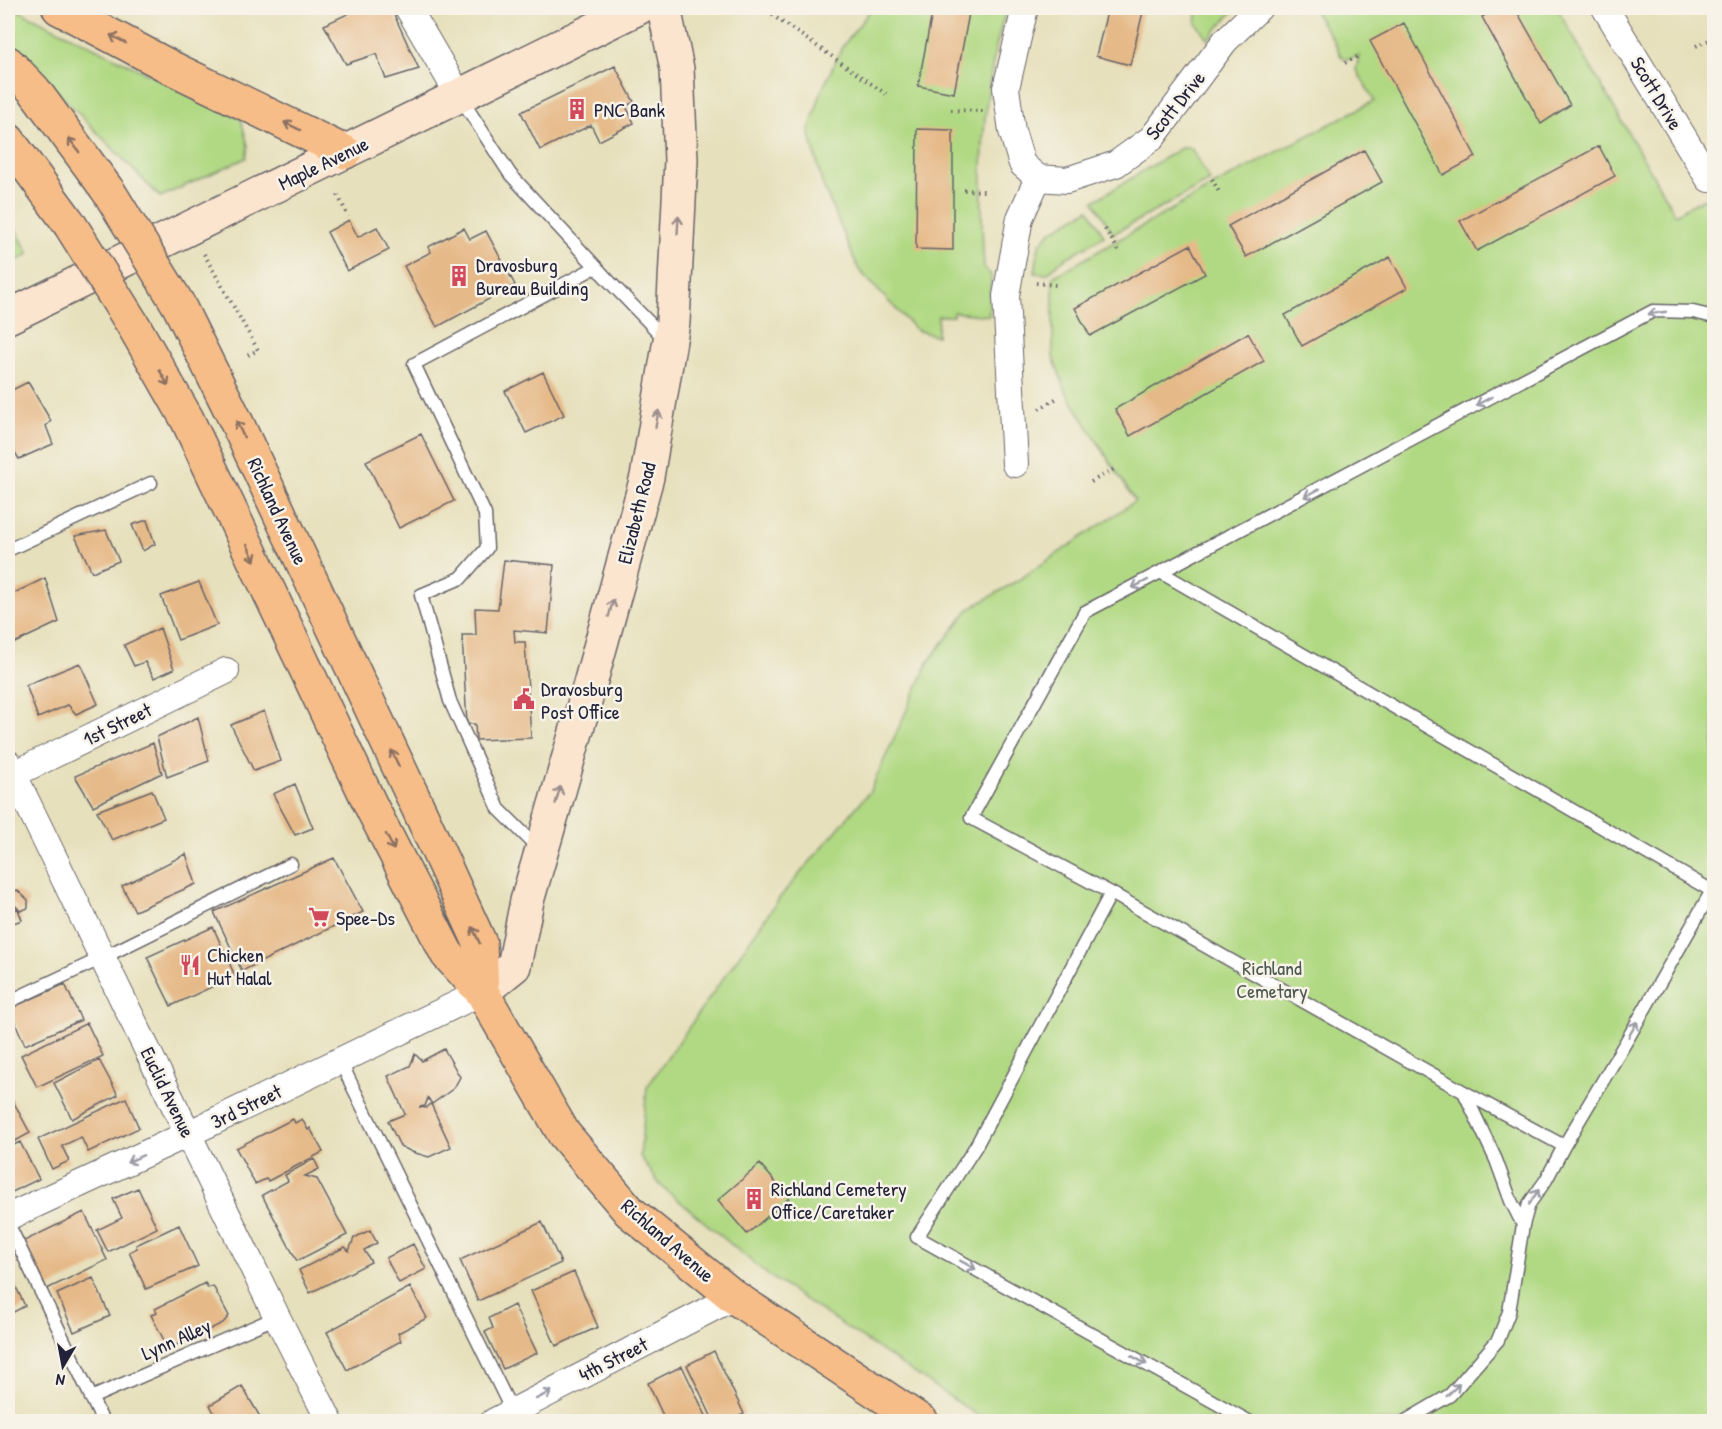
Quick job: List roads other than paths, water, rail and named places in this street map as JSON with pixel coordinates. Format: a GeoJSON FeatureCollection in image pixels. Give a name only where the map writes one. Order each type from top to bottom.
{"type":"FeatureCollection","features":[{"type":"Feature","properties":{"kind":"main road"},"geometry":{"type":"LineString","coordinates":[[59,8],[172,68],[345,152]]}},
{"type":"Feature","properties":{"kind":"main road","name":"Maple Avenue"},"geometry":{"type":"LineString","coordinates":[[8,317],[638,8]]}},
{"type":"Feature","properties":{"kind":"main road","name":"Elizabeth Road"},"geometry":{"type":"LineString","coordinates":[[482,992],[514,966],[527,901],[647,477],[673,322],[681,160],[677,69],[664,8]]}},
{"type":"Feature","properties":{"kind":"main road","name":"Richland Avenue"},"geometry":{"type":"LineString","coordinates":[[8,63],[34,90],[109,192],[178,304],[236,421],[480,943],[482,992]]}},
{"type":"Feature","properties":{"kind":"main road","name":"Richland Avenue"},"geometry":{"type":"LineString","coordinates":[[8,140],[69,223],[135,328],[187,419],[373,810],[447,954],[482,992],[564,1134],[630,1212],[734,1297],[922,1422]]}},
{"type":"Feature","properties":{"kind":"street"},"geometry":{"type":"LineString","coordinates":[[408,8],[460,97]]}},
{"type":"Feature","properties":{"kind":"street"},"geometry":{"type":"LineString","coordinates":[[1015,464],[1006,296],[1020,218],[1038,178],[1022,164],[1012,131],[1006,88],[1025,8]]}},
{"type":"Feature","properties":{"kind":"street","name":"Scott Drive"},"geometry":{"type":"LineString","coordinates":[[1038,178],[1067,180],[1116,164],[1152,138],[1225,41],[1259,8]]}},
{"type":"Feature","properties":{"kind":"street","name":"Scott Drive"},"geometry":{"type":"LineString","coordinates":[[1605,8],[1712,177]]}},
{"type":"Feature","properties":{"kind":"street","name":"1st Street"},"geometry":{"type":"LineString","coordinates":[[9,771],[226,671]]}},
{"type":"Feature","properties":{"kind":"street","name":"Euclid Avenue"},"geometry":{"type":"LineString","coordinates":[[9,771],[330,1422]]}},
{"type":"Feature","properties":{"kind":"street","name":"3rd Street"},"geometry":{"type":"LineString","coordinates":[[8,1217],[188,1134],[482,992]]}},
{"type":"Feature","properties":{"kind":"street","name":"4th Street"},"geometry":{"type":"LineString","coordinates":[[503,1416],[734,1297]]}},
{"type":"Feature","properties":{"kind":"lane"},"geometry":{"type":"LineString","coordinates":[[460,97],[510,174],[669,343]]}},
{"type":"Feature","properties":{"kind":"lane"},"geometry":{"type":"LineString","coordinates":[[541,852],[499,809],[450,701],[421,595],[461,578],[488,548],[485,514],[414,364],[596,267]]}},
{"type":"Feature","properties":{"kind":"lane"},"geometry":{"type":"LineString","coordinates":[[1564,1146],[1111,893],[970,818],[1085,612],[1653,311],[1693,312],[1714,317]]}},
{"type":"Feature","properties":{"kind":"lane"},"geometry":{"type":"LineString","coordinates":[[8,550],[151,483]]}},
{"type":"Feature","properties":{"kind":"lane"},"geometry":{"type":"LineString","coordinates":[[1162,573],[1714,890],[1546,1180],[1529,1204],[1523,1225],[1509,1312],[1498,1340],[1450,1395],[1404,1422]]}},
{"type":"Feature","properties":{"kind":"lane"},"geometry":{"type":"LineString","coordinates":[[8,1002],[291,864]]}},
{"type":"Feature","properties":{"kind":"lane"},"geometry":{"type":"LineString","coordinates":[[1111,893],[976,1146],[917,1237],[1250,1422]]}},
{"type":"Feature","properties":{"kind":"lane"},"geometry":{"type":"LineString","coordinates":[[340,1061],[503,1416]]}},
{"type":"Feature","properties":{"kind":"lane"},"geometry":{"type":"LineString","coordinates":[[1464,1092],[1485,1133],[1511,1201],[1523,1225]]}},
{"type":"Feature","properties":{"kind":"lane"},"geometry":{"type":"LineString","coordinates":[[8,1223],[103,1422]]}},
{"type":"Feature","properties":{"kind":"lane","name":"Lynn Alley"},"geometry":{"type":"LineString","coordinates":[[91,1398],[277,1317]]}},
{"type":"Feature","properties":{"kind":"place","name":"PNC Bank"},"geometry":{"type":"Point","coordinates":[577,109]}},
{"type":"Feature","properties":{"kind":"place","name":"Dravosburg Bureau Building"},"geometry":{"type":"Point","coordinates":[459,276]}},
{"type":"Feature","properties":{"kind":"place","name":"Dravosburg Post Office"},"geometry":{"type":"Point","coordinates":[524,699]}},
{"type":"Feature","properties":{"kind":"place","name":"Spee-Ds"},"geometry":{"type":"Point","coordinates":[319,917]}},
{"type":"Feature","properties":{"kind":"place","name":"Chicken Hut Halal"},"geometry":{"type":"Point","coordinates":[190,965]}},
{"type":"Feature","properties":{"kind":"place","name":"Richland Cemetery Office/Caretaker"},"geometry":{"type":"Point","coordinates":[754,1199]}},
{"type":"Feature","properties":{"kind":"park label","name":"Richland Cemetary"},"geometry":{"type":"Point","coordinates":[1272,978]}}]}
